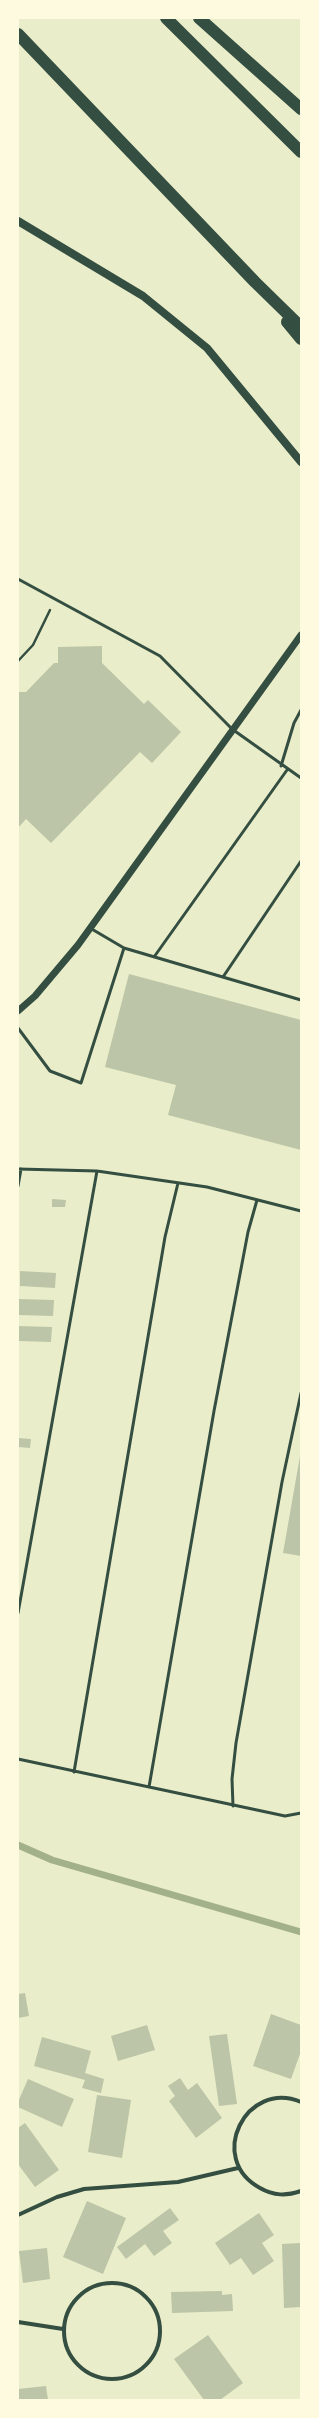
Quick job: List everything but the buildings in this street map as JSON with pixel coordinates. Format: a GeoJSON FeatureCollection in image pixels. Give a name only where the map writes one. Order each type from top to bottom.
{"type":"FeatureCollection","features":[{"type":"Feature","properties":{"kind":"highway"},"geometry":{"type":"LineString","coordinates":[[166,18],[301,152]]}},
{"type":"Feature","properties":{"kind":"highway"},"geometry":{"type":"LineString","coordinates":[[199,18],[301,109]]}},
{"type":"Feature","properties":{"kind":"highway"},"geometry":{"type":"LineString","coordinates":[[18,34],[255,282],[301,327]]}},
{"type":"Feature","properties":{"kind":"highway"},"geometry":{"type":"LineString","coordinates":[[255,282],[301,339]]}},
{"type":"Feature","properties":{"kind":"main road"},"geometry":{"type":"LineString","coordinates":[[18,222],[143,296],[207,348],[301,462]]}},
{"type":"Feature","properties":{"kind":"street"},"geometry":{"type":"LineString","coordinates":[[18,1011],[35,996],[90,928],[301,635]]}},
{"type":"Feature","properties":{"kind":"street"},"geometry":{"type":"LineString","coordinates":[[301,2102],[293,2099],[279,2098],[259,2103],[246,2114],[236,2131],[234,2152],[238,2168],[249,2182],[272,2194],[289,2195],[301,2191]]}},
{"type":"Feature","properties":{"kind":"street"},"geometry":{"type":"LineString","coordinates":[[18,2215],[57,2197],[84,2189],[178,2182],[238,2168]]}},
{"type":"Feature","properties":{"kind":"street"},"geometry":{"type":"LineString","coordinates":[[108,2282],[122,2283],[140,2291],[153,2305],[159,2320],[160,2336],[154,2354],[147,2364],[134,2374],[118,2379],[101,2378],[79,2367],[70,2355],[64,2340],[63,2329],[67,2311],[75,2299],[89,2288],[108,2282]]}},
{"type":"Feature","properties":{"kind":"street"},"geometry":{"type":"LineString","coordinates":[[18,2322],[63,2329]]}},
{"type":"Feature","properties":{"kind":"lane"},"geometry":{"type":"LineString","coordinates":[[18,579],[160,656],[232,729],[281,766],[301,778]]}},
{"type":"Feature","properties":{"kind":"lane"},"geometry":{"type":"LineString","coordinates":[[281,766],[294,723],[301,710]]}},
{"type":"Feature","properties":{"kind":"lane"},"geometry":{"type":"LineString","coordinates":[[154,957],[287,770]]}},
{"type":"Feature","properties":{"kind":"lane"},"geometry":{"type":"LineString","coordinates":[[223,977],[301,861]]}},
{"type":"Feature","properties":{"kind":"lane"},"geometry":{"type":"LineString","coordinates":[[90,928],[124,948],[301,1000]]}},
{"type":"Feature","properties":{"kind":"lane"},"geometry":{"type":"LineString","coordinates":[[18,1028],[50,1071],[81,1083],[124,948]]}},
{"type":"Feature","properties":{"kind":"lane"},"geometry":{"type":"LineString","coordinates":[[18,1186],[20,1169],[97,1171],[207,1187],[301,1211]]}},
{"type":"Feature","properties":{"kind":"lane"},"geometry":{"type":"LineString","coordinates":[[18,1613],[97,1171]]}},
{"type":"Feature","properties":{"kind":"lane"},"geometry":{"type":"LineString","coordinates":[[74,1772],[165,1237],[178,1183]]}},
{"type":"Feature","properties":{"kind":"lane"},"geometry":{"type":"LineString","coordinates":[[149,1787],[214,1411],[256,1200]]}},
{"type":"Feature","properties":{"kind":"lane"},"geometry":{"type":"LineString","coordinates":[[233,1806],[232,1780],[236,1743],[282,1482],[301,1394]]}},
{"type":"Feature","properties":{"kind":"lane"},"geometry":{"type":"LineString","coordinates":[[296,1421],[301,1422]]}},
{"type":"Feature","properties":{"kind":"lane"},"geometry":{"type":"LineString","coordinates":[[18,1759],[285,1816],[301,1813]]}},
{"type":"Feature","properties":{"kind":"path"},"geometry":{"type":"LineString","coordinates":[[18,661],[33,645],[55,598]]}},
{"type":"Feature","properties":{"kind":"waterway"},"geometry":{"type":"LineString","coordinates":[[18,1845],[52,1860],[301,1932]]}}]}
